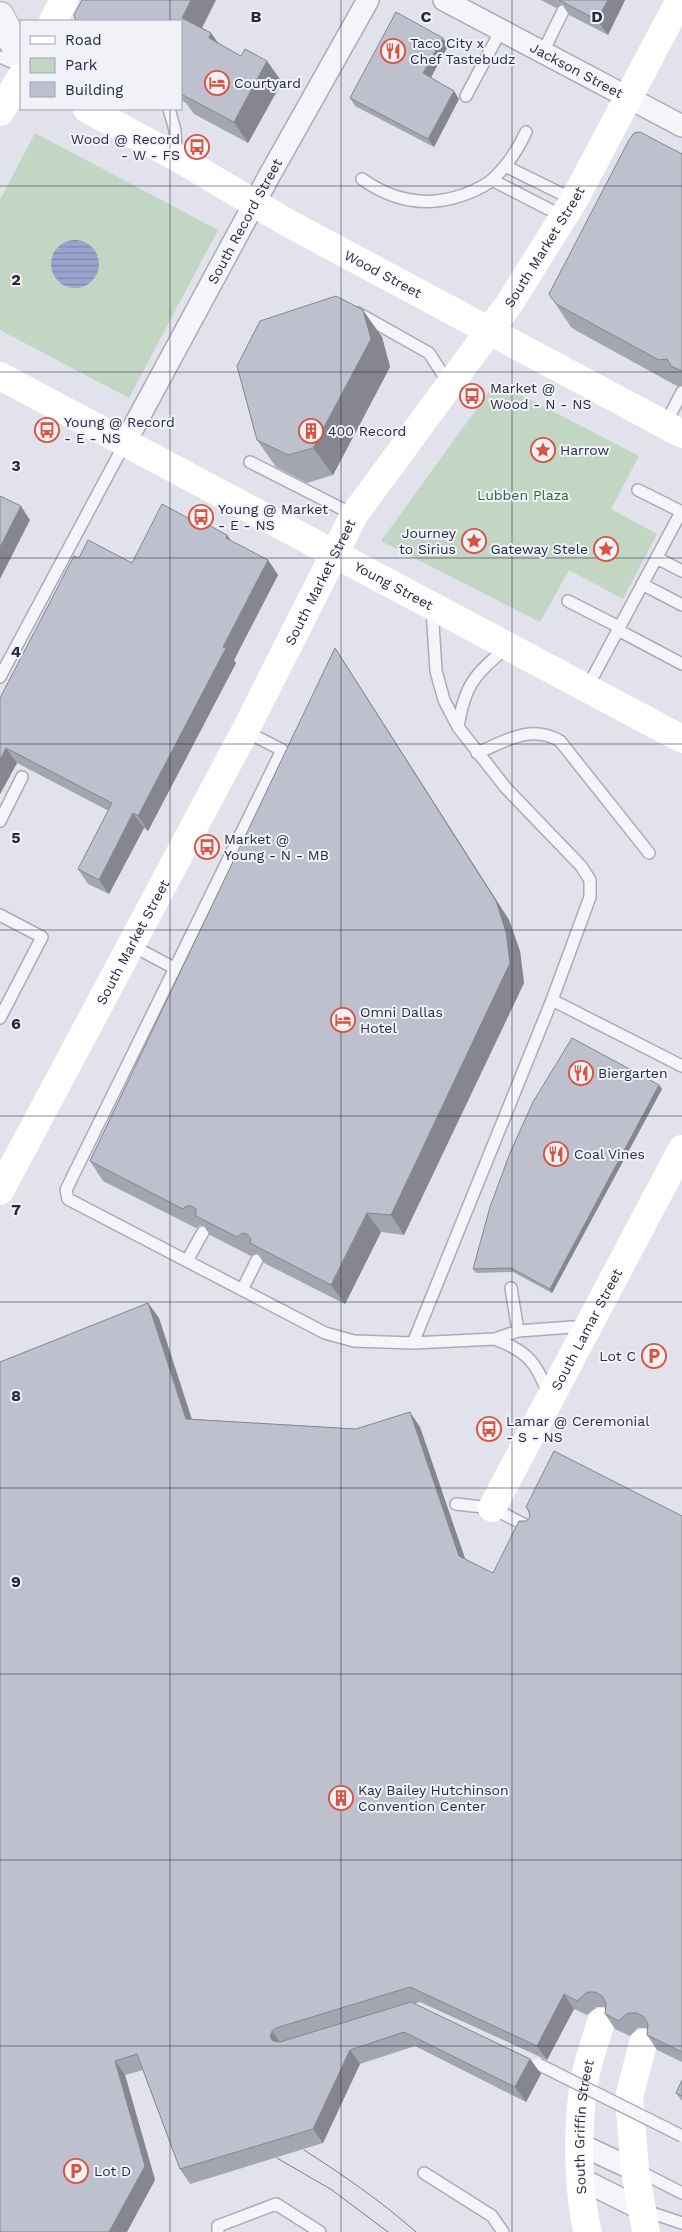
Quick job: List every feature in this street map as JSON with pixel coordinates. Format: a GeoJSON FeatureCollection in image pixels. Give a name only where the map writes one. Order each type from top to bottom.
{"type":"FeatureCollection","features":[{"type":"Feature","properties":{"kind":"main road","name":"South Market Street"},"geometry":{"type":"LineString","coordinates":[[0,1191],[245,731],[354,516],[509,304],[569,209],[680,0]]}},
{"type":"Feature","properties":{"kind":"main road"},"geometry":{"type":"LineString","coordinates":[[0,112],[20,79]]}},
{"type":"Feature","properties":{"kind":"main road","name":"Wood Street"},"geometry":{"type":"LineString","coordinates":[[89,110],[288,223],[674,429]]}},
{"type":"Feature","properties":{"kind":"main road","name":"Young Street"},"geometry":{"type":"LineString","coordinates":[[0,376],[432,608],[682,739]]}},
{"type":"Feature","properties":{"kind":"main road","name":"South Lamar Street"},"geometry":{"type":"LineString","coordinates":[[492,1508],[682,1150]]}},
{"type":"Feature","properties":{"kind":"main road","name":"South Griffin Street"},"geometry":{"type":"LineString","coordinates":[[588,2232],[581,2179],[582,2094],[585,2075],[601,2022]]}},
{"type":"Feature","properties":{"kind":"main road"},"geometry":{"type":"LineString","coordinates":[[643,2043],[629,2098],[635,2170],[644,2221]]}},
{"type":"Feature","properties":{"kind":"street","name":"South Record Street"},"geometry":{"type":"LineString","coordinates":[[125,443],[368,0]]}},
{"type":"Feature","properties":{"kind":"street","name":"Jackson Street"},"geometry":{"type":"LineString","coordinates":[[444,0],[682,126]]}},
{"type":"Feature","properties":{"kind":"street"},"geometry":{"type":"LineString","coordinates":[[0,16],[20,55]]}},
{"type":"Feature","properties":{"kind":"street"},"geometry":{"type":"LineString","coordinates":[[581,2145],[635,2170]]}},
{"type":"Feature","properties":{"kind":"street"},"geometry":{"type":"LineString","coordinates":[[581,2179],[644,2221]]}},
{"type":"Feature","properties":{"kind":"lane"},"geometry":{"type":"LineString","coordinates":[[543,52],[563,11]]}},
{"type":"Feature","properties":{"kind":"lane"},"geometry":{"type":"LineString","coordinates":[[466,96],[501,30]]}},
{"type":"Feature","properties":{"kind":"lane"},"geometry":{"type":"LineString","coordinates":[[0,57],[20,66]]}},
{"type":"Feature","properties":{"kind":"lane"},"geometry":{"type":"LineString","coordinates":[[169,110],[174,130],[176,158]]}},
{"type":"Feature","properties":{"kind":"lane"},"geometry":{"type":"LineString","coordinates":[[362,179],[376,189],[394,197],[432,203],[450,199],[475,190],[492,180],[518,148],[526,132]]}},
{"type":"Feature","properties":{"kind":"lane"},"geometry":{"type":"LineString","coordinates":[[505,166],[569,209]]}},
{"type":"Feature","properties":{"kind":"lane"},"geometry":{"type":"LineString","coordinates":[[492,180],[569,209]]}},
{"type":"Feature","properties":{"kind":"lane"},"geometry":{"type":"LineString","coordinates":[[346,307],[429,353],[450,386]]}},
{"type":"Feature","properties":{"kind":"lane"},"geometry":{"type":"LineString","coordinates":[[674,429],[682,392]]}},
{"type":"Feature","properties":{"kind":"lane"},"geometry":{"type":"LineString","coordinates":[[0,677],[125,443]]}},
{"type":"Feature","properties":{"kind":"lane"},"geometry":{"type":"LineString","coordinates":[[250,462],[354,516]]}},
{"type":"Feature","properties":{"kind":"lane"},"geometry":{"type":"LineString","coordinates":[[587,688],[681,512],[638,490]]}},
{"type":"Feature","properties":{"kind":"lane"},"geometry":{"type":"LineString","coordinates":[[657,558],[682,571]]}},
{"type":"Feature","properties":{"kind":"lane"},"geometry":{"type":"LineString","coordinates":[[642,584],[682,605]]}},
{"type":"Feature","properties":{"kind":"lane"},"geometry":{"type":"LineString","coordinates":[[568,601],[682,664]]}},
{"type":"Feature","properties":{"kind":"lane"},"geometry":{"type":"LineString","coordinates":[[413,1343],[552,1000],[590,897],[590,880],[581,866],[506,788],[477,753],[458,726],[444,700],[436,671],[432,608]]}},
{"type":"Feature","properties":{"kind":"lane"},"geometry":{"type":"LineString","coordinates":[[458,726],[462,703],[476,674],[507,647]]}},
{"type":"Feature","properties":{"kind":"lane"},"geometry":{"type":"LineString","coordinates":[[245,731],[282,750],[66,1190],[68,1199],[325,1333],[354,1341],[413,1343],[495,1339],[518,1332],[588,1326]]}},
{"type":"Feature","properties":{"kind":"lane"},"geometry":{"type":"LineString","coordinates":[[477,753],[528,732],[550,735],[560,740],[649,852]]}},
{"type":"Feature","properties":{"kind":"lane"},"geometry":{"type":"LineString","coordinates":[[0,821],[22,777]]}},
{"type":"Feature","properties":{"kind":"lane"},"geometry":{"type":"LineString","coordinates":[[0,915],[42,937],[0,1018]]}},
{"type":"Feature","properties":{"kind":"lane"},"geometry":{"type":"LineString","coordinates":[[131,945],[174,968]]}},
{"type":"Feature","properties":{"kind":"lane"},"geometry":{"type":"LineString","coordinates":[[552,1000],[682,1066]]}},
{"type":"Feature","properties":{"kind":"lane"},"geometry":{"type":"LineString","coordinates":[[187,1261],[203,1232]]}},
{"type":"Feature","properties":{"kind":"lane"},"geometry":{"type":"LineString","coordinates":[[242,1290],[257,1260]]}},
{"type":"Feature","properties":{"kind":"lane"},"geometry":{"type":"LineString","coordinates":[[511,1288],[518,1332]]}},
{"type":"Feature","properties":{"kind":"lane"},"geometry":{"type":"LineString","coordinates":[[495,1339],[513,1346],[531,1360],[540,1373],[550,1398]]}},
{"type":"Feature","properties":{"kind":"lane"},"geometry":{"type":"LineString","coordinates":[[456,1504],[492,1508],[533,1529]]}},
{"type":"Feature","properties":{"kind":"lane"},"geometry":{"type":"LineString","coordinates":[[534,2062],[682,2136]]}},
{"type":"Feature","properties":{"kind":"lane"},"geometry":{"type":"LineString","coordinates":[[635,2170],[682,2193]]}},
{"type":"Feature","properties":{"kind":"lane"},"geometry":{"type":"LineString","coordinates":[[424,2173],[492,2216],[503,2232]]}},
{"type":"Feature","properties":{"kind":"lane"},"geometry":{"type":"LineString","coordinates":[[218,2232],[218,2226],[276,2204],[320,2232]]}},
{"type":"Feature","properties":{"kind":"lane"},"geometry":{"type":"LineString","coordinates":[[644,2221],[682,2223]]}},
{"type":"Feature","properties":{"kind":"green space"},"geometry":{"type":"Polygon","coordinates":[[[35,133],[218,230],[129,398],[0,330],[0,200],[35,133]]]}},
{"type":"Feature","properties":{"kind":"green space","name":"Lubben Plaza"},"geometry":{"type":"Polygon","coordinates":[[[496,382],[639,456],[611,509],[657,534],[623,599],[569,570],[540,622],[381,541],[496,382]]]}},
{"type":"Feature","properties":{"kind":"water"},"geometry":{"type":"Polygon","coordinates":[[[75,240],[84,242],[92,247],[97,255],[99,264],[97,273],[92,281],[84,286],[75,288],[66,286],[58,281],[53,273],[51,264],[53,255],[58,247],[66,242],[75,240]]]}},
{"type":"Feature","properties":{"kind":"building"},"geometry":{"type":"Polygon","coordinates":[[[82,0],[191,0],[182,18],[211,33],[209,38],[241,56],[245,49],[267,61],[234,122],[182,95],[182,20],[76,20],[74,15],[82,0]]]}},
{"type":"Feature","properties":{"kind":"building"},"geometry":{"type":"Polygon","coordinates":[[[559,0],[608,0],[597,20],[559,0]]]}},
{"type":"Feature","properties":{"kind":"building"},"geometry":{"type":"Polygon","coordinates":[[[396,12],[443,38],[423,73],[454,91],[428,139],[350,98],[396,12]]]}},
{"type":"Feature","properties":{"kind":"building"},"geometry":{"type":"Polygon","coordinates":[[[640,132],[682,154],[682,371],[671,366],[667,359],[659,360],[558,305],[549,294],[629,140],[634,133],[640,132]]]}},
{"type":"Feature","properties":{"kind":"building","name":"400 Record"},"geometry":{"type":"Polygon","coordinates":[[[336,296],[363,310],[371,339],[313,448],[288,455],[257,440],[237,366],[260,321],[336,296]]]}},
{"type":"Feature","properties":{"kind":"building"},"geometry":{"type":"Polygon","coordinates":[[[0,496],[21,506],[0,547],[0,496]]]}},
{"type":"Feature","properties":{"kind":"building"},"geometry":{"type":"Polygon","coordinates":[[[162,504],[203,526],[205,523],[227,535],[226,538],[268,560],[223,647],[226,648],[138,816],[133,813],[99,880],[78,869],[112,803],[6,748],[0,760],[0,698],[74,556],[79,558],[88,540],[132,563],[162,504]]]}},
{"type":"Feature","properties":{"kind":"building","name":"Omni Dallas Hotel"},"geometry":{"type":"Polygon","coordinates":[[[335,648],[496,901],[506,932],[510,963],[391,1215],[367,1213],[331,1285],[250,1243],[251,1239],[247,1234],[242,1233],[237,1237],[196,1216],[196,1209],[192,1206],[186,1206],[183,1209],[90,1161],[335,648]]]}},
{"type":"Feature","properties":{"kind":"building"},"geometry":{"type":"Polygon","coordinates":[[[572,1038],[659,1085],[550,1289],[511,1268],[473,1269],[490,1207],[510,1153],[533,1102],[572,1038]]]}},
{"type":"Feature","properties":{"kind":"building","name":"Kay Bailey Hutchinson Convention Center"},"geometry":{"type":"Polygon","coordinates":[[[148,1303],[186,1419],[356,1429],[410,1412],[459,1556],[493,1573],[519,1521],[526,1521],[530,1517],[526,1507],[554,1451],[682,1516],[682,2052],[647,2035],[648,2024],[644,2017],[637,2013],[628,2013],[619,2021],[605,2014],[606,2003],[602,1996],[595,1992],[587,1992],[577,2001],[564,1994],[537,2046],[410,1987],[276,2028],[272,2031],[270,2037],[273,2041],[280,2042],[411,2002],[530,2059],[515,2087],[404,2032],[350,2050],[313,2129],[180,2169],[137,2054],[115,2061],[145,2166],[109,2232],[0,2232],[0,1362],[148,1303]]]}},
{"type":"Feature","properties":{"kind":"building"},"geometry":{"type":"Polygon","coordinates":[[[682,2080],[682,2096],[676,2093],[682,2080]]]}},
{"type":"Feature","properties":{"kind":"tram line"},"geometry":{"type":"LineString","coordinates":[[304,2150],[362,2189],[416,2232]]}},
{"type":"Feature","properties":{"kind":"tram line"},"geometry":{"type":"LineString","coordinates":[[277,2158],[332,2190],[388,2232]]}},
{"type":"Feature","properties":{"kind":"place","name":"Taco City x Chef Tastebudz"},"geometry":{"type":"Point","coordinates":[393,51]}},
{"type":"Feature","properties":{"kind":"place","name":"Courtyard"},"geometry":{"type":"Point","coordinates":[217,83]}},
{"type":"Feature","properties":{"kind":"place","name":"Wood @ Record - W - FS"},"geometry":{"type":"Point","coordinates":[197,147]}},
{"type":"Feature","properties":{"kind":"place","name":"Market @ Wood - N - NS"},"geometry":{"type":"Point","coordinates":[472,396]}},
{"type":"Feature","properties":{"kind":"place","name":"Young @ Record - E - NS"},"geometry":{"type":"Point","coordinates":[47,430]}},
{"type":"Feature","properties":{"kind":"place","name":"400 Record"},"geometry":{"type":"Point","coordinates":[311,431]}},
{"type":"Feature","properties":{"kind":"place","name":"Harrow"},"geometry":{"type":"Point","coordinates":[543,450]}},
{"type":"Feature","properties":{"kind":"place","name":"Young @ Market - E - NS"},"geometry":{"type":"Point","coordinates":[201,517]}},
{"type":"Feature","properties":{"kind":"place","name":"Journey to Sirius"},"geometry":{"type":"Point","coordinates":[474,541]}},
{"type":"Feature","properties":{"kind":"place","name":"Gateway Stele"},"geometry":{"type":"Point","coordinates":[606,549]}},
{"type":"Feature","properties":{"kind":"place","name":"Market @ Young - N - MB"},"geometry":{"type":"Point","coordinates":[207,847]}},
{"type":"Feature","properties":{"kind":"place","name":"Omni Dallas Hotel"},"geometry":{"type":"Point","coordinates":[343,1020]}},
{"type":"Feature","properties":{"kind":"place","name":"Biergarten"},"geometry":{"type":"Point","coordinates":[581,1073]}},
{"type":"Feature","properties":{"kind":"place","name":"Coal Vines"},"geometry":{"type":"Point","coordinates":[556,1154]}},
{"type":"Feature","properties":{"kind":"place","name":"Lot C"},"geometry":{"type":"Point","coordinates":[654,1356]}},
{"type":"Feature","properties":{"kind":"place","name":"Lamar @ Ceremonial - S - NS"},"geometry":{"type":"Point","coordinates":[489,1429]}},
{"type":"Feature","properties":{"kind":"place","name":"Kay Bailey Hutchinson Convention Center"},"geometry":{"type":"Point","coordinates":[341,1798]}},
{"type":"Feature","properties":{"kind":"place","name":"Lot D"},"geometry":{"type":"Point","coordinates":[76,2171]}}]}
